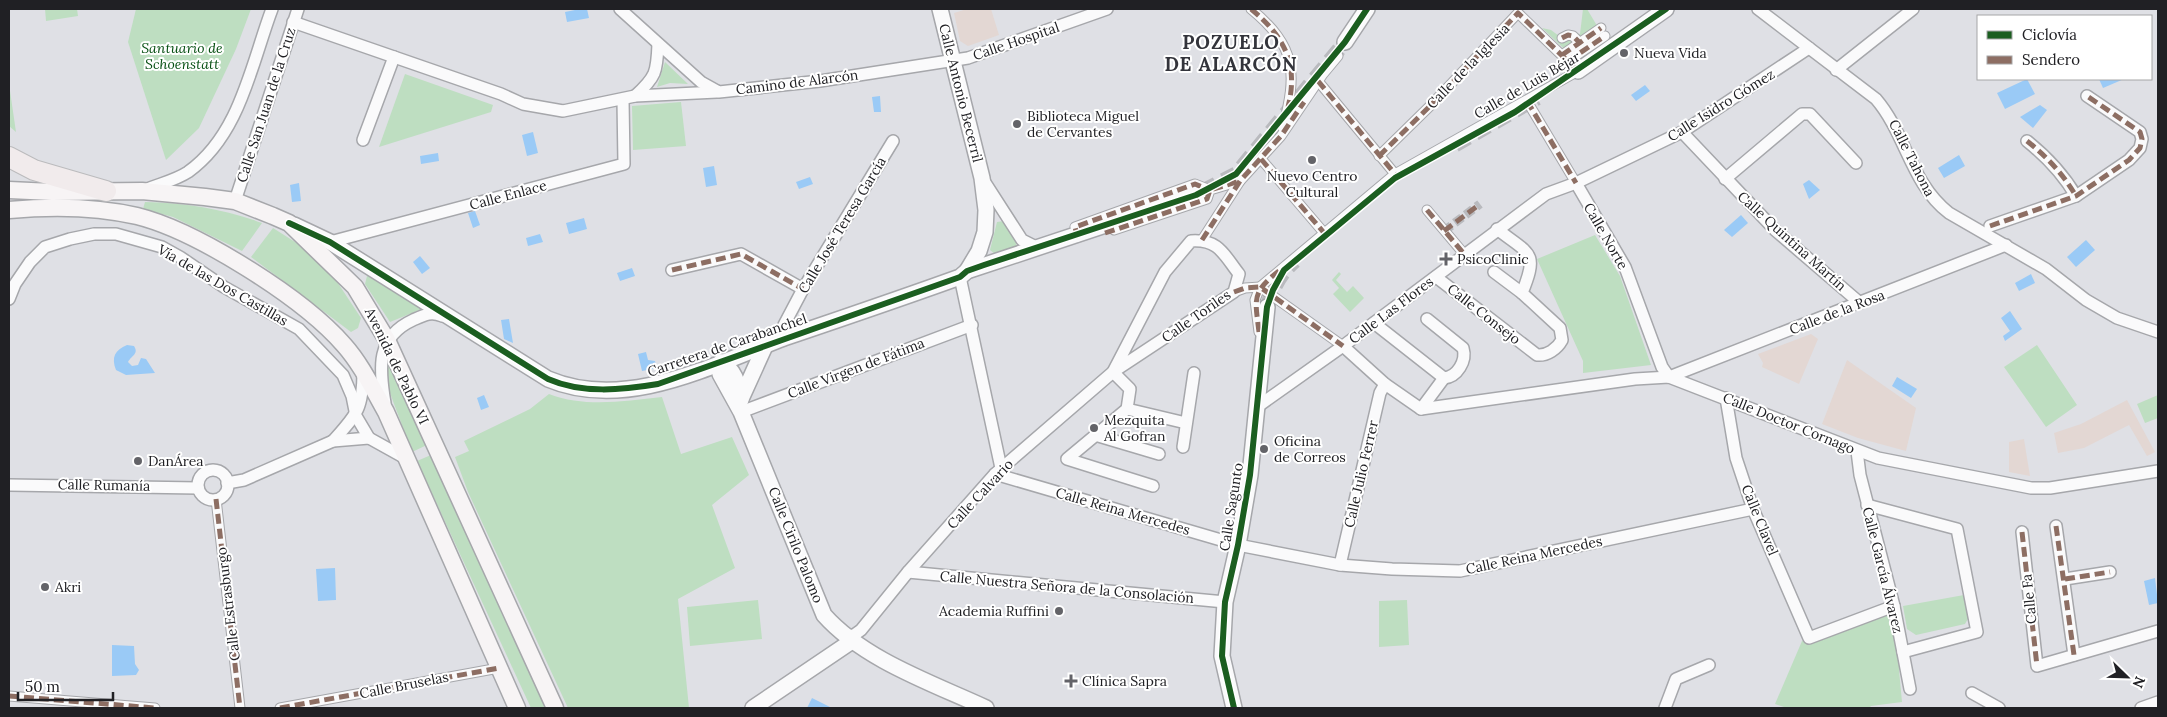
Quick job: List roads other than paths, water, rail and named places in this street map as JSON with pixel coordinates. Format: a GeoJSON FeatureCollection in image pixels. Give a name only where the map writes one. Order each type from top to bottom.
{"type":"FeatureCollection","features":[{"type":"Feature","properties":{"kind":"highway"},"geometry":{"type":"LineString","coordinates":[[9,157],[34,170],[106,191]]}},
{"type":"Feature","properties":{"kind":"main road","name":"Avenida de Pablo VI"},"geometry":{"type":"LineString","coordinates":[[9,190],[142,191],[235,201],[289,223],[355,287],[387,340],[555,708]]}},
{"type":"Feature","properties":{"kind":"main road"},"geometry":{"type":"LineString","coordinates":[[9,210],[44,207],[102,210],[138,217],[191,237],[286,294],[319,319],[344,345],[363,370],[386,412],[517,708]]}},
{"type":"Feature","properties":{"kind":"street","name":"Calle San Juan de la Cruz"},"geometry":{"type":"LineString","coordinates":[[142,191],[186,173],[210,153],[238,108],[272,9]]}},
{"type":"Feature","properties":{"kind":"street","name":"Calle San Juan de la Cruz"},"geometry":{"type":"LineString","coordinates":[[235,201],[298,9]]}},
{"type":"Feature","properties":{"kind":"street","name":"Camino de Alarcón"},"geometry":{"type":"LineString","coordinates":[[620,9],[701,82],[719,92],[820,81],[952,61]]}},
{"type":"Feature","properties":{"kind":"street","name":"Calle Antonio Becerril"},"geometry":{"type":"LineString","coordinates":[[940,9],[982,178],[986,210],[985,232],[979,251],[964,274]]}},
{"type":"Feature","properties":{"kind":"street","name":"Calle Hospital"},"geometry":{"type":"LineString","coordinates":[[952,61],[968,58],[1078,14],[1108,9]]}},
{"type":"Feature","properties":{"kind":"street"},"geometry":{"type":"LineString","coordinates":[[1251,9],[1266,21],[1282,42],[1291,59],[1291,96],[1281,136]]}},
{"type":"Feature","properties":{"kind":"street"},"geometry":{"type":"LineString","coordinates":[[1345,42],[1367,9]]}},
{"type":"Feature","properties":{"kind":"street","name":"Calle de Luis Béjar"},"geometry":{"type":"LineString","coordinates":[[1325,234],[1395,174],[1528,101],[1561,79],[1569,62],[1666,9]]}},
{"type":"Feature","properties":{"kind":"street","name":"Calle Tahona"},"geometry":{"type":"LineString","coordinates":[[1758,9],[1876,99],[1890,115],[1920,179],[1934,201],[1949,213],[2046,269],[2086,300],[2117,318],[2158,332]]}},
{"type":"Feature","properties":{"kind":"street"},"geometry":{"type":"LineString","coordinates":[[1836,70],[1913,9]]}},
{"type":"Feature","properties":{"kind":"street","name":"Calle de la Iglesia"},"geometry":{"type":"LineString","coordinates":[[1379,156],[1518,13],[1569,62]]}},
{"type":"Feature","properties":{"kind":"street"},"geometry":{"type":"LineString","coordinates":[[293,22],[501,94],[523,104],[563,111],[636,96],[719,92]]}},
{"type":"Feature","properties":{"kind":"street"},"geometry":{"type":"LineString","coordinates":[[1603,32],[1569,62],[1580,43],[1603,32]]}},
{"type":"Feature","properties":{"kind":"street"},"geometry":{"type":"LineString","coordinates":[[1562,38],[1568,34],[1580,43]]}},
{"type":"Feature","properties":{"kind":"street"},"geometry":{"type":"LineString","coordinates":[[636,96],[652,80],[658,68],[658,44]]}},
{"type":"Feature","properties":{"kind":"street","name":"Calle Isidro Gómez"},"geometry":{"type":"LineString","coordinates":[[1576,183],[1682,132],[1809,48]]}},
{"type":"Feature","properties":{"kind":"street"},"geometry":{"type":"LineString","coordinates":[[1153,486],[1067,459],[1127,409],[1130,389],[1113,372],[1165,272],[1191,241],[1202,240],[1240,181],[1281,136],[1318,81],[1338,56]]}},
{"type":"Feature","properties":{"kind":"street"},"geometry":{"type":"LineString","coordinates":[[363,140],[394,57]]}},
{"type":"Feature","properties":{"kind":"street"},"geometry":{"type":"LineString","coordinates":[[1318,81],[1395,174]]}},
{"type":"Feature","properties":{"kind":"street"},"geometry":{"type":"LineString","coordinates":[[1990,226],[2076,196],[2129,160],[2140,148],[2142,140],[2140,132],[2086,96]]}},
{"type":"Feature","properties":{"kind":"street","name":"Calle Enlace"},"geometry":{"type":"LineString","coordinates":[[330,242],[624,164],[623,100]]}},
{"type":"Feature","properties":{"kind":"street","name":"Calle Norte"},"geometry":{"type":"LineString","coordinates":[[1528,101],[1625,267],[1662,367],[1669,377]]}},
{"type":"Feature","properties":{"kind":"street","name":"Calle Quintina Martín"},"geometry":{"type":"LineString","coordinates":[[1725,179],[1802,114],[1810,114],[1856,163]]}},
{"type":"Feature","properties":{"kind":"street","name":"Calle Quintina Martín"},"geometry":{"type":"LineString","coordinates":[[1682,132],[1775,230],[1860,303]]}},
{"type":"Feature","properties":{"kind":"street","name":"Calle José Teresa García"},"geometry":{"type":"LineString","coordinates":[[786,338],[784,324],[893,140]]}},
{"type":"Feature","properties":{"kind":"street"},"geometry":{"type":"LineString","coordinates":[[2027,141],[2049,159],[2076,196]]}},
{"type":"Feature","properties":{"kind":"street"},"geometry":{"type":"LineString","coordinates":[[1234,292],[1245,288],[1260,287],[1325,234],[1261,159]]}},
{"type":"Feature","properties":{"kind":"street","name":"Calle Antonio Becerril"},"geometry":{"type":"LineString","coordinates":[[982,178],[1022,240],[1036,247]]}},
{"type":"Feature","properties":{"kind":"street","name":"Carretera de Carabanchel"},"geometry":{"type":"LineString","coordinates":[[289,223],[330,242],[548,379],[563,385],[582,388],[630,389],[658,384],[1036,247],[1240,181]]}},
{"type":"Feature","properties":{"kind":"street","name":"Calle Las Flores"},"geometry":{"type":"LineString","coordinates":[[1257,407],[1343,346],[1546,194],[1576,183]]}},
{"type":"Feature","properties":{"kind":"street"},"geometry":{"type":"LineString","coordinates":[[1427,210],[1465,255]]}},
{"type":"Feature","properties":{"kind":"street"},"geometry":{"type":"LineString","coordinates":[[1494,272],[1522,293],[1532,270],[1528,254],[1497,229]]}},
{"type":"Feature","properties":{"kind":"street","name":"Vía de las Dos Castillas"},"geometry":{"type":"LineString","coordinates":[[9,299],[19,278],[45,248],[70,239],[94,234],[116,234],[144,241],[180,257],[224,287],[299,329],[343,375],[352,396],[356,416],[369,438]]}},
{"type":"Feature","properties":{"kind":"street","name":"Calle Toriles"},"geometry":{"type":"LineString","coordinates":[[1113,372],[1234,292],[1239,274],[1216,245],[1202,240]]}},
{"type":"Feature","properties":{"kind":"street","name":"Calle de la Rosa"},"geometry":{"type":"LineString","coordinates":[[1669,377],[2006,245]]}},
{"type":"Feature","properties":{"kind":"street"},"geometry":{"type":"LineString","coordinates":[[672,270],[741,254],[803,289]]}},
{"type":"Feature","properties":{"kind":"street"},"geometry":{"type":"LineString","coordinates":[[964,274],[998,471]]}},
{"type":"Feature","properties":{"kind":"street","name":"Calle Consejo"},"geometry":{"type":"LineString","coordinates":[[1436,277],[1533,352],[1543,355],[1552,351],[1560,344],[1562,334],[1552,319],[1522,293]]}},
{"type":"Feature","properties":{"kind":"street"},"geometry":{"type":"LineString","coordinates":[[1260,287],[1343,346],[1385,384],[1421,409],[1444,378],[1450,377],[1460,367],[1464,359],[1464,348],[1427,319]]}},
{"type":"Feature","properties":{"kind":"street","name":"Calle Sagunto"},"geometry":{"type":"LineString","coordinates":[[1257,407],[1252,406],[1259,332],[1255,300],[1260,287]]}},
{"type":"Feature","properties":{"kind":"street","name":"Calle Sagunto"},"geometry":{"type":"LineString","coordinates":[[1234,708],[1222,656],[1225,602],[1238,545],[1250,475],[1267,307]]}},
{"type":"Feature","properties":{"kind":"street"},"geometry":{"type":"LineString","coordinates":[[386,412],[381,384],[381,360],[387,340],[405,323],[434,312],[460,322]]}},
{"type":"Feature","properties":{"kind":"street"},"geometry":{"type":"LineString","coordinates":[[1374,323],[1444,378]]}},
{"type":"Feature","properties":{"kind":"street","name":"Calle Virgen de Fátima"},"geometry":{"type":"LineString","coordinates":[[741,405],[972,325]]}},
{"type":"Feature","properties":{"kind":"street"},"geometry":{"type":"LineString","coordinates":[[741,405],[765,346]]}},
{"type":"Feature","properties":{"kind":"street","name":"Calle Cirilo Palomo"},"geometry":{"type":"LineString","coordinates":[[721,362],[734,373],[741,405],[824,615],[855,639],[986,708]]}},
{"type":"Feature","properties":{"kind":"street"},"geometry":{"type":"LineString","coordinates":[[334,441],[356,416],[363,396],[363,370]]}},
{"type":"Feature","properties":{"kind":"street","name":"Calle Calvario"},"geometry":{"type":"LineString","coordinates":[[855,639],[908,572],[998,471],[1113,372]]}},
{"type":"Feature","properties":{"kind":"street"},"geometry":{"type":"LineString","coordinates":[[1183,447],[1194,373]]}},
{"type":"Feature","properties":{"kind":"street","name":"Calle Doctor Cornago"},"geometry":{"type":"LineString","coordinates":[[1421,409],[1635,379],[1669,377],[1857,451],[1907,465],[2031,488],[2050,488],[2158,471]]}},
{"type":"Feature","properties":{"kind":"street","name":"Calle Julio Ferrer"},"geometry":{"type":"LineString","coordinates":[[1340,565],[1380,393],[1385,384]]}},
{"type":"Feature","properties":{"kind":"street","name":"Calle Clavel"},"geometry":{"type":"LineString","coordinates":[[1726,398],[1736,458],[1753,509],[1809,638],[1894,606]]}},
{"type":"Feature","properties":{"kind":"street"},"geometry":{"type":"LineString","coordinates":[[1127,409],[1186,423]]}},
{"type":"Feature","properties":{"kind":"street"},"geometry":{"type":"LineString","coordinates":[[1094,435],[1159,454]]}},
{"type":"Feature","properties":{"kind":"street"},"geometry":{"type":"LineString","coordinates":[[227,483],[244,480],[334,441],[369,438],[405,458]]}},
{"type":"Feature","properties":{"kind":"street","name":"Calle García Álvarez"},"geometry":{"type":"LineString","coordinates":[[1857,451],[1867,505],[1894,606],[1910,689]]}},
{"type":"Feature","properties":{"kind":"street"},"geometry":{"type":"LineString","coordinates":[[210,470],[223,475],[227,483],[225,493],[216,499],[203,496],[198,488],[200,478],[210,470]]}},
{"type":"Feature","properties":{"kind":"street","name":"Calle Reina Mercedes"},"geometry":{"type":"LineString","coordinates":[[998,471],[1238,545],[1340,565],[1460,571],[1753,509]]}},
{"type":"Feature","properties":{"kind":"street","name":"Calle Rumanía"},"geometry":{"type":"LineString","coordinates":[[9,485],[198,488]]}},
{"type":"Feature","properties":{"kind":"street","name":"Calle Estrasburgo"},"geometry":{"type":"LineString","coordinates":[[216,499],[240,708]]}},
{"type":"Feature","properties":{"kind":"street"},"geometry":{"type":"LineString","coordinates":[[1867,505],[1957,529],[1977,632],[1903,652]]}},
{"type":"Feature","properties":{"kind":"street"},"geometry":{"type":"LineString","coordinates":[[2056,526],[2065,579],[2074,655],[2158,632]]}},
{"type":"Feature","properties":{"kind":"street","name":"Calle Fa"},"geometry":{"type":"LineString","coordinates":[[2022,532],[2037,666],[2074,655]]}},
{"type":"Feature","properties":{"kind":"street","name":"Calle Nuestra Señora de la Consolación"},"geometry":{"type":"LineString","coordinates":[[908,572],[1225,602]]}},
{"type":"Feature","properties":{"kind":"street"},"geometry":{"type":"LineString","coordinates":[[2065,579],[2110,572]]}},
{"type":"Feature","properties":{"kind":"street"},"geometry":{"type":"LineString","coordinates":[[757,707],[855,639]]}},
{"type":"Feature","properties":{"kind":"street"},"geometry":{"type":"LineString","coordinates":[[1664,708],[1676,678],[1708,665]]}},
{"type":"Feature","properties":{"kind":"street","name":"Calle Bruselas"},"geometry":{"type":"LineString","coordinates":[[280,708],[499,668]]}},
{"type":"Feature","properties":{"kind":"street"},"geometry":{"type":"LineString","coordinates":[[1972,693],[1999,708]]}},
{"type":"Feature","properties":{"kind":"street"},"geometry":{"type":"LineString","coordinates":[[9,696],[155,708]]}},
{"type":"Feature","properties":{"kind":"street"},"geometry":{"type":"LineString","coordinates":[[2140,708],[2158,702]]}},
{"type":"Feature","properties":{"kind":"water"},"geometry":{"type":"Polygon","coordinates":[[[587,9],[589,18],[567,22],[565,12],[587,9]]]}},
{"type":"Feature","properties":{"kind":"water"},"geometry":{"type":"Polygon","coordinates":[[[2028,80],[2035,94],[2005,109],[1997,93],[2028,80]]]}},
{"type":"Feature","properties":{"kind":"water"},"geometry":{"type":"Polygon","coordinates":[[[2099,80],[2122,80],[2103,88],[2099,80]]]}},
{"type":"Feature","properties":{"kind":"water"},"geometry":{"type":"Polygon","coordinates":[[[1645,85],[1650,91],[1636,101],[1631,95],[1645,85]]]}},
{"type":"Feature","properties":{"kind":"water"},"geometry":{"type":"Polygon","coordinates":[[[880,96],[881,112],[874,112],[872,97],[880,96]]]}},
{"type":"Feature","properties":{"kind":"water"},"geometry":{"type":"Polygon","coordinates":[[[2040,105],[2047,110],[2033,128],[2020,117],[2040,105]]]}},
{"type":"Feature","properties":{"kind":"water"},"geometry":{"type":"Polygon","coordinates":[[[533,132],[538,153],[527,156],[522,135],[533,132]]]}},
{"type":"Feature","properties":{"kind":"water"},"geometry":{"type":"Polygon","coordinates":[[[438,153],[439,161],[421,164],[420,156],[438,153]]]}},
{"type":"Feature","properties":{"kind":"water"},"geometry":{"type":"Polygon","coordinates":[[[1959,155],[1965,166],[1944,178],[1938,168],[1959,155]]]}},
{"type":"Feature","properties":{"kind":"water"},"geometry":{"type":"Polygon","coordinates":[[[714,166],[717,185],[706,187],[703,168],[714,166]]]}},
{"type":"Feature","properties":{"kind":"water"},"geometry":{"type":"Polygon","coordinates":[[[810,177],[813,184],[799,189],[796,182],[810,177]]]}},
{"type":"Feature","properties":{"kind":"water"},"geometry":{"type":"Polygon","coordinates":[[[1809,180],[1820,190],[1809,199],[1803,184],[1809,180]]]}},
{"type":"Feature","properties":{"kind":"water"},"geometry":{"type":"Polygon","coordinates":[[[299,183],[301,201],[292,202],[290,185],[299,183]]]}},
{"type":"Feature","properties":{"kind":"water"},"geometry":{"type":"Polygon","coordinates":[[[475,211],[480,225],[473,228],[468,213],[475,211]]]}},
{"type":"Feature","properties":{"kind":"water"},"geometry":{"type":"Polygon","coordinates":[[[1741,215],[1748,223],[1732,237],[1724,230],[1741,215]]]}},
{"type":"Feature","properties":{"kind":"water"},"geometry":{"type":"Polygon","coordinates":[[[584,218],[587,229],[569,234],[566,223],[584,218]]]}},
{"type":"Feature","properties":{"kind":"water"},"geometry":{"type":"Polygon","coordinates":[[[540,234],[543,242],[528,246],[526,238],[540,234]]]}},
{"type":"Feature","properties":{"kind":"water"},"geometry":{"type":"Polygon","coordinates":[[[2086,240],[2095,250],[2076,267],[2067,257],[2086,240]]]}},
{"type":"Feature","properties":{"kind":"water"},"geometry":{"type":"Polygon","coordinates":[[[420,256],[430,268],[422,274],[413,262],[420,256]]]}},
{"type":"Feature","properties":{"kind":"water"},"geometry":{"type":"Polygon","coordinates":[[[632,268],[635,276],[620,281],[617,273],[632,268]]]}},
{"type":"Feature","properties":{"kind":"water"},"geometry":{"type":"Polygon","coordinates":[[[2031,274],[2035,283],[2019,291],[2015,283],[2031,274]]]}},
{"type":"Feature","properties":{"kind":"water"},"geometry":{"type":"Polygon","coordinates":[[[2010,311],[2022,329],[2005,341],[2003,336],[2010,331],[2001,318],[2010,311]]]}},
{"type":"Feature","properties":{"kind":"water"},"geometry":{"type":"Polygon","coordinates":[[[509,319],[513,343],[504,339],[501,320],[509,319]]]}},
{"type":"Feature","properties":{"kind":"water"},"geometry":{"type":"Polygon","coordinates":[[[127,345],[134,346],[136,351],[128,362],[132,366],[138,365],[141,358],[146,359],[155,373],[126,375],[116,370],[115,354],[127,345]]]}},
{"type":"Feature","properties":{"kind":"water"},"geometry":{"type":"Polygon","coordinates":[[[646,352],[648,360],[655,361],[657,368],[642,371],[638,354],[646,352]]]}},
{"type":"Feature","properties":{"kind":"water"},"geometry":{"type":"Polygon","coordinates":[[[1897,377],[1917,389],[1911,398],[1892,386],[1897,377]]]}},
{"type":"Feature","properties":{"kind":"water"},"geometry":{"type":"Polygon","coordinates":[[[484,395],[489,407],[481,410],[477,398],[484,395]]]}},
{"type":"Feature","properties":{"kind":"water"},"geometry":{"type":"Polygon","coordinates":[[[335,568],[336,600],[318,601],[316,569],[335,568]]]}},
{"type":"Feature","properties":{"kind":"water"},"geometry":{"type":"Polygon","coordinates":[[[2155,578],[2158,603],[2149,605],[2144,581],[2155,578]]]}},
{"type":"Feature","properties":{"kind":"water"},"geometry":{"type":"Polygon","coordinates":[[[112,645],[134,646],[135,664],[139,670],[136,675],[112,676],[112,645]]]}},
{"type":"Feature","properties":{"kind":"water"},"geometry":{"type":"Polygon","coordinates":[[[812,698],[832,708],[807,708],[812,698]]]}},
{"type":"Feature","properties":{"kind":"tunnel"},"geometry":{"type":"LineString","coordinates":[[1203,191],[1236,174],[1345,42]]}},
{"type":"Feature","properties":{"kind":"tunnel"},"geometry":{"type":"LineString","coordinates":[[1455,145],[1537,98]]}},
{"type":"Feature","properties":{"kind":"tunnel"},"geometry":{"type":"LineString","coordinates":[[1444,231],[1480,204]]}},
{"type":"Feature","properties":{"kind":"tunnel"},"geometry":{"type":"LineString","coordinates":[[1267,307],[1278,281],[1295,261]]}},
{"type":"Feature","properties":{"kind":"place","name":"Nueva Vida"},"geometry":{"type":"Point","coordinates":[1624,53]}},
{"type":"Feature","properties":{"kind":"place","name":"Biblioteca Miguel de Cervantes"},"geometry":{"type":"Point","coordinates":[1017,124]}},
{"type":"Feature","properties":{"kind":"place","name":"Nuevo Centro Cultural"},"geometry":{"type":"Point","coordinates":[1312,160]}},
{"type":"Feature","properties":{"kind":"place","name":"PsicoClinic"},"geometry":{"type":"Point","coordinates":[1446,259]}},
{"type":"Feature","properties":{"kind":"place","name":"Mezquita Al Gofran"},"geometry":{"type":"Point","coordinates":[1094,428]}},
{"type":"Feature","properties":{"kind":"place","name":"Oficina de Correos"},"geometry":{"type":"Point","coordinates":[1264,449]}},
{"type":"Feature","properties":{"kind":"place","name":"DanÁrea"},"geometry":{"type":"Point","coordinates":[138,461]}},
{"type":"Feature","properties":{"kind":"place","name":"Akri"},"geometry":{"type":"Point","coordinates":[45,587]}},
{"type":"Feature","properties":{"kind":"place","name":"Academia Ruffini"},"geometry":{"type":"Point","coordinates":[1059,611]}},
{"type":"Feature","properties":{"kind":"place","name":"Clínica Sapra"},"geometry":{"type":"Point","coordinates":[1071,681]}},
{"type":"Feature","properties":{"kind":"district","name":"POZUELO DE ALARCÓN"},"geometry":{"type":"Point","coordinates":[1231,53]}},
{"type":"Feature","properties":{"kind":"park label","name":"Santuario de Schoenstatt"},"geometry":{"type":"Point","coordinates":[182,56]}}]}
